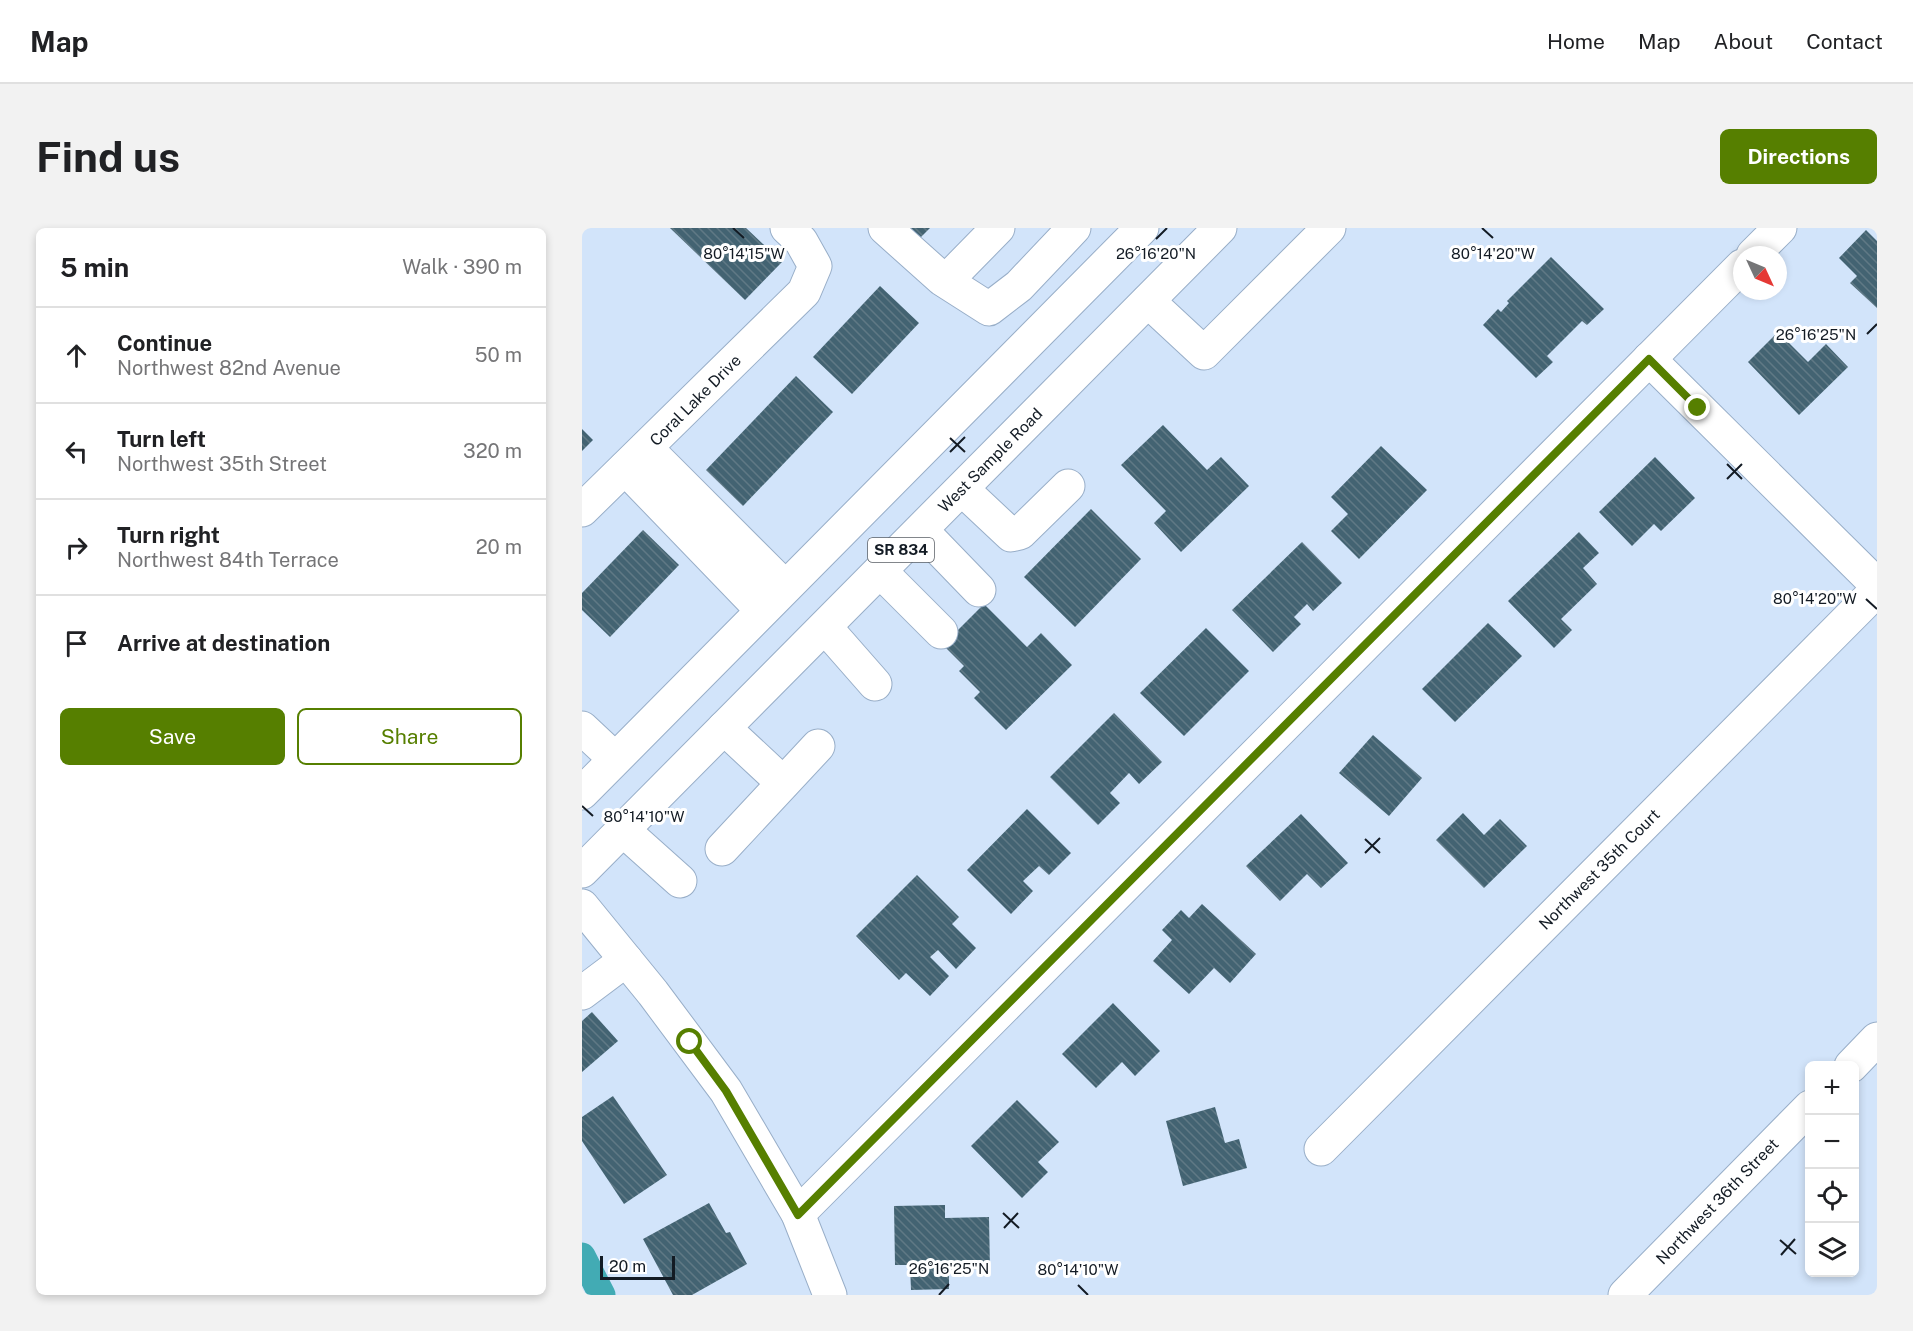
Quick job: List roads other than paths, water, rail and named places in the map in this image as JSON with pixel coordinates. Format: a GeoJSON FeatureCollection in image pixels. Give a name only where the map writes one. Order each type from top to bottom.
{"type":"FeatureCollection","features":[{"type":"Feature","properties":{"kind":"street","name":"Coral Lake Drive"},"geometry":{"type":"LineString","coordinates":[[785,586],[636,458],[804,292],[815,266],[801,241],[787,228]]}},
{"type":"Feature","properties":{"kind":"street"},"geometry":{"type":"LineString","coordinates":[[885,228],[946,281],[989,309],[1019,286],[1074,228]]}},
{"type":"Feature","properties":{"kind":"street"},"geometry":{"type":"LineString","coordinates":[[946,281],[998,228]]}},
{"type":"Feature","properties":{"kind":"street","name":"SR 834"},"geometry":{"type":"LineString","coordinates":[[582,793],[1142,228]]}},
{"type":"Feature","properties":{"kind":"street","name":"West Sample Road"},"geometry":{"type":"LineString","coordinates":[[582,871],[1220,228]]}},
{"type":"Feature","properties":{"kind":"street"},"geometry":{"type":"LineString","coordinates":[[1148,302],[1204,353],[1329,228]]}},
{"type":"Feature","properties":{"kind":"street"},"geometry":{"type":"LineString","coordinates":[[1762,246],[1780,228]]}},
{"type":"Feature","properties":{"kind":"street"},"geometry":{"type":"LineString","coordinates":[[798,1215],[1733,275]]}},
{"type":"Feature","properties":{"kind":"street"},"geometry":{"type":"LineString","coordinates":[[1649,359],[1877,585]]}},
{"type":"Feature","properties":{"kind":"street"},"geometry":{"type":"LineString","coordinates":[[582,510],[636,458],[762,610]]}},
{"type":"Feature","properties":{"kind":"street"},"geometry":{"type":"LineString","coordinates":[[962,489],[1011,536],[1020,533],[1068,486]]}},
{"type":"Feature","properties":{"kind":"street"},"geometry":{"type":"LineString","coordinates":[[921,530],[979,590]]}},
{"type":"Feature","properties":{"kind":"street"},"geometry":{"type":"LineString","coordinates":[[880,571],[941,632]]}},
{"type":"Feature","properties":{"kind":"street","name":"Northwest 35th Court"},"geometry":{"type":"LineString","coordinates":[[1321,1149],[1877,590]]}},
{"type":"Feature","properties":{"kind":"street"},"geometry":{"type":"LineString","coordinates":[[825,627],[875,684]]}},
{"type":"Feature","properties":{"kind":"street"},"geometry":{"type":"LineString","coordinates":[[582,728],[615,759]]}},
{"type":"Feature","properties":{"kind":"street"},"geometry":{"type":"LineString","coordinates":[[723,728],[783,783]]}},
{"type":"Feature","properties":{"kind":"street"},"geometry":{"type":"LineString","coordinates":[[722,849],[818,746]]}},
{"type":"Feature","properties":{"kind":"street"},"geometry":{"type":"LineString","coordinates":[[622,830],[680,881]]}},
{"type":"Feature","properties":{"kind":"street"},"geometry":{"type":"LineString","coordinates":[[582,906],[726,1091],[798,1215],[830,1295]]}},
{"type":"Feature","properties":{"kind":"street"},"geometry":{"type":"LineString","coordinates":[[582,993],[626,960]]}},
{"type":"Feature","properties":{"kind":"street"},"geometry":{"type":"LineString","coordinates":[[1855,1061],[1877,1038]]}},
{"type":"Feature","properties":{"kind":"street","name":"Northwest 36th Street"},"geometry":{"type":"LineString","coordinates":[[1625,1295],[1805,1111]]}},
{"type":"Feature","properties":{"kind":"waterway"},"geometry":{"type":"LineString","coordinates":[[582,1256],[602,1295]]}}]}
